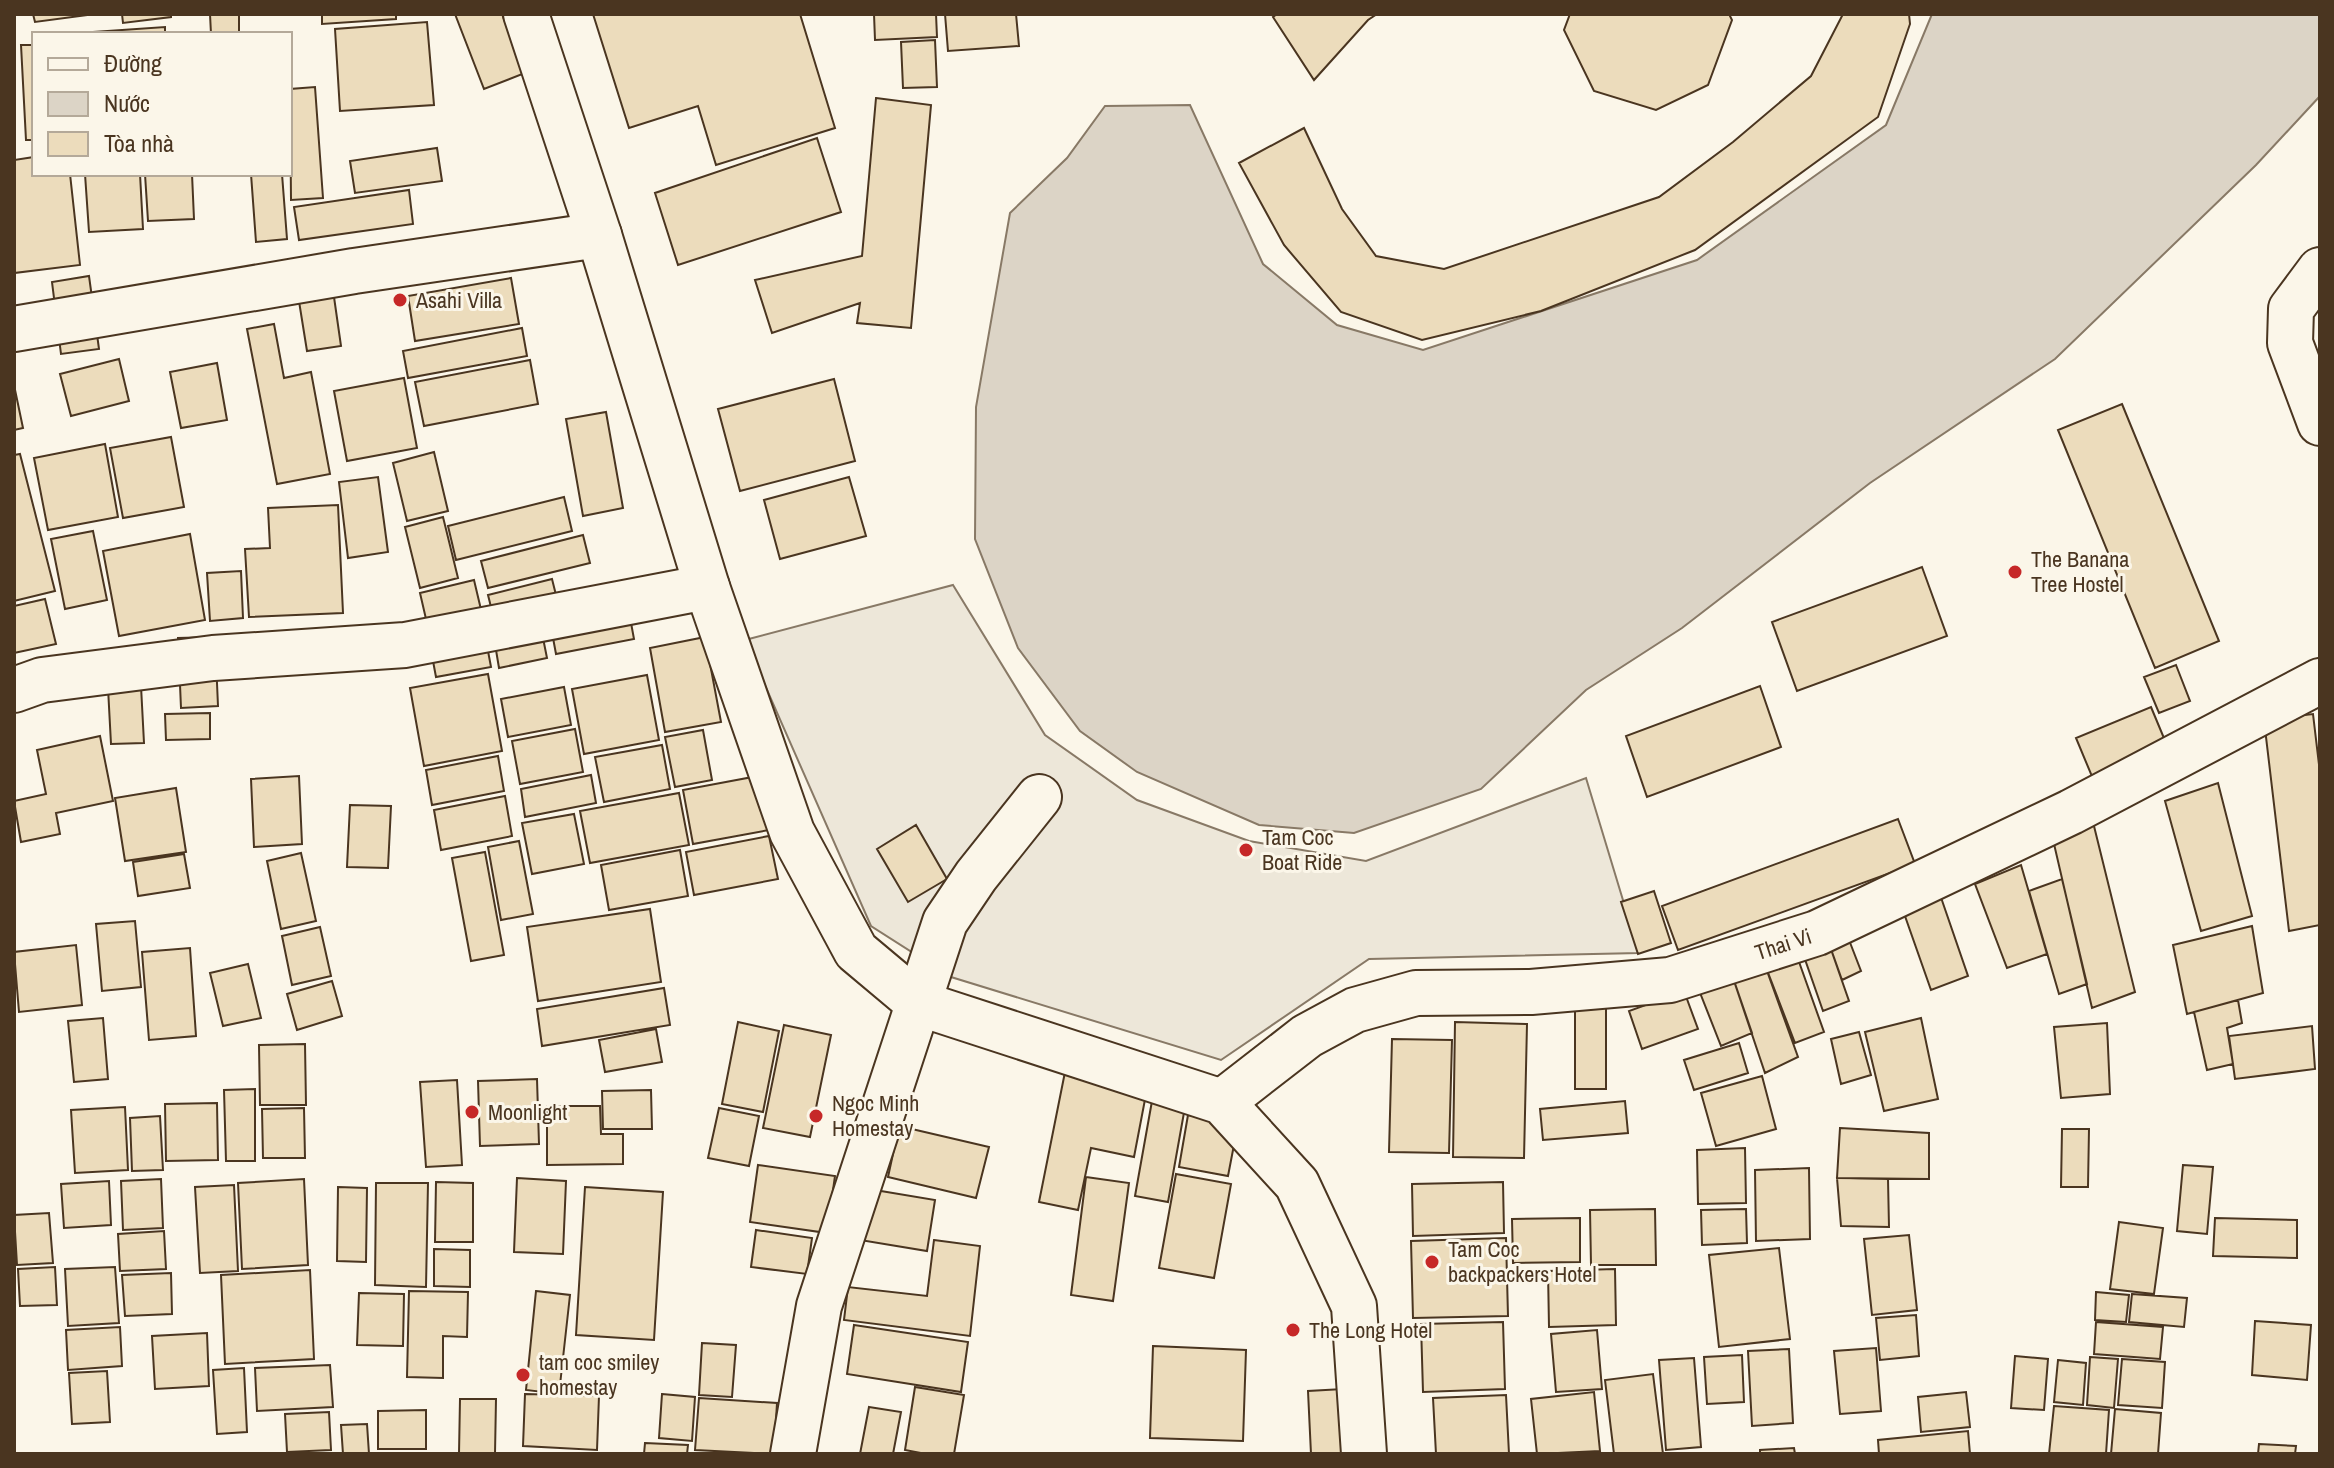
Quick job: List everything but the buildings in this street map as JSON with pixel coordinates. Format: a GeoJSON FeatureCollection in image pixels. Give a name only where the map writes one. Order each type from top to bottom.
{"type":"FeatureCollection","features":[{"type":"Feature","properties":{"kind":"street"},"geometry":{"type":"LineString","coordinates":[[526,14],[599,235],[707,587],[792,832],[856,951],[918,1003],[1222,1102],[1297,1184],[1354,1306],[1364,1454]]}},
{"type":"Feature","properties":{"kind":"street"},"geometry":{"type":"LineString","coordinates":[[14,329],[354,271],[599,235]]}},
{"type":"Feature","properties":{"kind":"street"},"geometry":{"type":"LineString","coordinates":[[2320,270],[2291,309],[2290,343],[2320,423]]}},
{"type":"Feature","properties":{"kind":"street"},"geometry":{"type":"LineString","coordinates":[[14,690],[42,680],[213,658],[405,645],[707,587]]}},
{"type":"Feature","properties":{"kind":"street","name":"Thai Vi"},"geometry":{"type":"LineString","coordinates":[[1222,1102],[1307,1036],[1355,1010],[1416,993],[1531,992],[1670,980],[1817,933],[2071,812],[2320,681]]}},
{"type":"Feature","properties":{"kind":"street"},"geometry":{"type":"LineString","coordinates":[[793,1454],[819,1306],[945,922],[976,876],[1039,797]]}},
{"type":"Feature","properties":{"kind":"shaded area"},"geometry":{"type":"Polygon","coordinates":[[[953,585],[1045,735],[1137,800],[1249,841],[1366,861],[1586,778],[1639,953],[1369,959],[1221,1060],[951,977],[871,926],[745,640],[953,585]]]}},
{"type":"Feature","properties":{"kind":"water"},"geometry":{"type":"Polygon","coordinates":[[[1932,14],[2320,14],[2320,96],[2256,165],[2055,359],[1870,483],[1682,628],[1586,690],[1481,789],[1354,833],[1259,825],[1137,772],[1080,731],[1018,648],[975,539],[976,407],[1010,213],[1067,158],[1105,106],[1190,105],[1263,264],[1337,325],[1423,350],[1697,260],[1886,125],[1932,14]]]}},
{"type":"Feature","properties":{"kind":"place","name":"Asahi Villa"},"geometry":{"type":"Point","coordinates":[400,300]}},
{"type":"Feature","properties":{"kind":"place","name":"The Banana Tree Hostel"},"geometry":{"type":"Point","coordinates":[2015,572]}},
{"type":"Feature","properties":{"kind":"place","name":"Tam Coc Boat Ride"},"geometry":{"type":"Point","coordinates":[1246,850]}},
{"type":"Feature","properties":{"kind":"place","name":"Moonlight"},"geometry":{"type":"Point","coordinates":[472,1112]}},
{"type":"Feature","properties":{"kind":"place","name":"Ngoc Minh Homestay"},"geometry":{"type":"Point","coordinates":[816,1116]}},
{"type":"Feature","properties":{"kind":"place","name":"Tam Coc backpackers Hotel"},"geometry":{"type":"Point","coordinates":[1432,1262]}},
{"type":"Feature","properties":{"kind":"place","name":"The Long Hotel"},"geometry":{"type":"Point","coordinates":[1293,1330]}},
{"type":"Feature","properties":{"kind":"place","name":"tam coc smiley homestay"},"geometry":{"type":"Point","coordinates":[523,1375]}}]}
